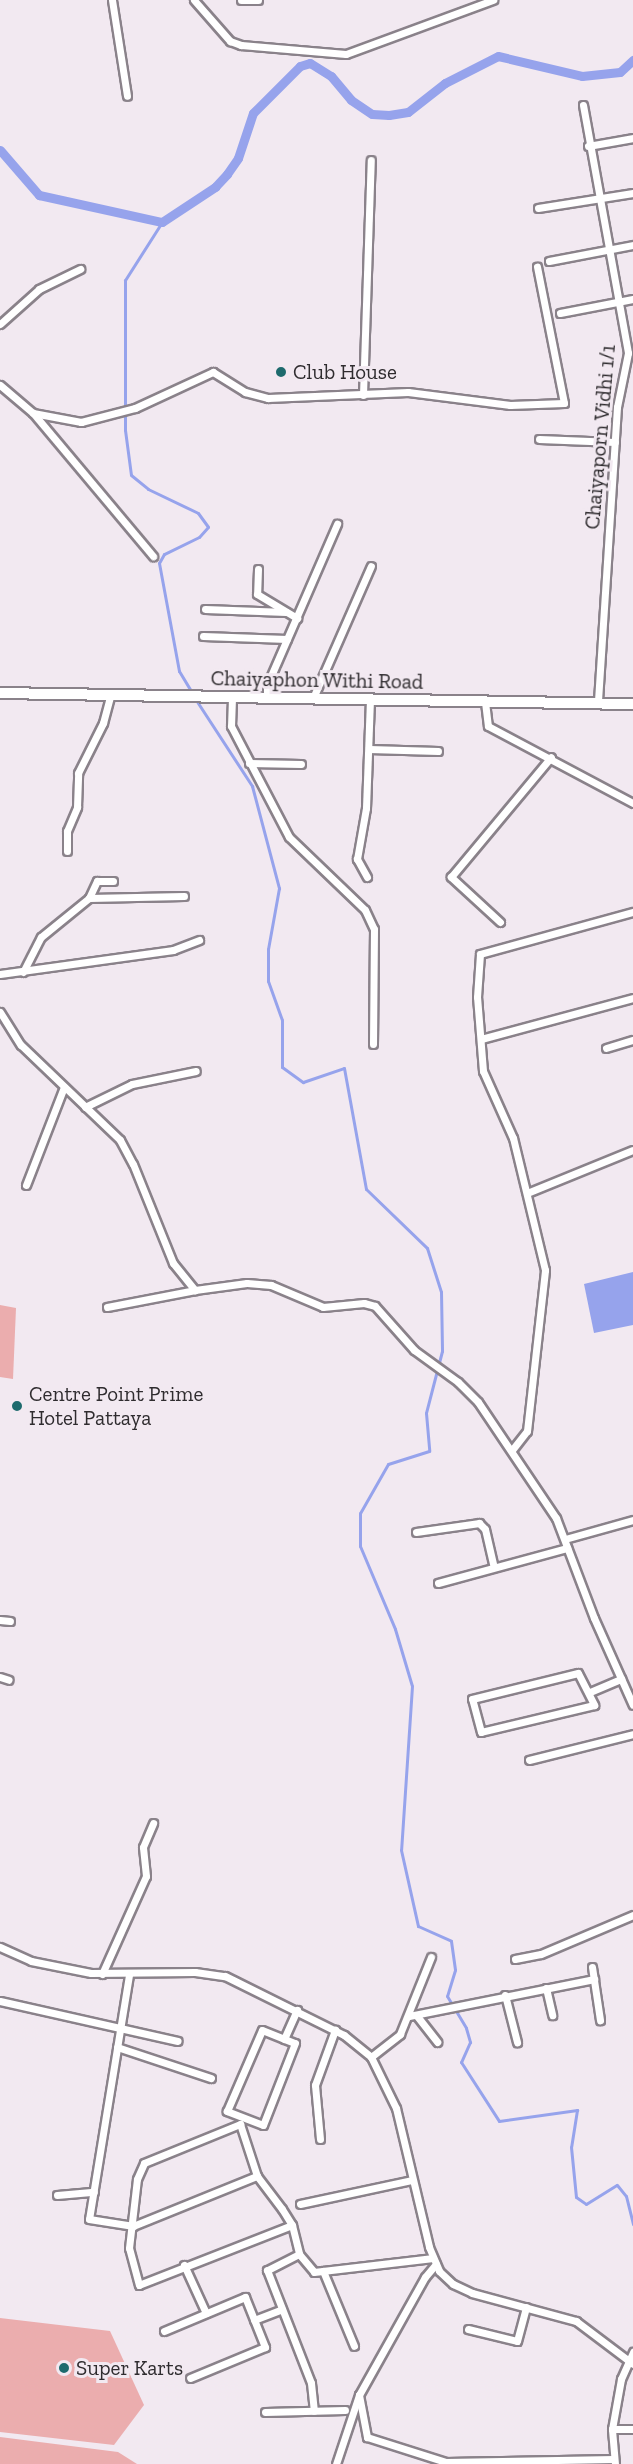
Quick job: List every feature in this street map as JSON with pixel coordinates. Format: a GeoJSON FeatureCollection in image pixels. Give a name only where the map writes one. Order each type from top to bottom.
{"type":"FeatureCollection","features":[{"type":"Feature","properties":{"kind":"main road","name":"Chaiyaphon Withi Road"},"geometry":{"type":"LineString","coordinates":[[0,693],[633,704]]}},
{"type":"Feature","properties":{"kind":"street"},"geometry":{"type":"LineString","coordinates":[[112,0],[127,96]]}},
{"type":"Feature","properties":{"kind":"street"},"geometry":{"type":"LineString","coordinates":[[194,0],[230,41],[242,45],[346,54],[472,4],[493,0]]}},
{"type":"Feature","properties":{"kind":"street"},"geometry":{"type":"LineString","coordinates":[[241,0],[258,0]]}},
{"type":"Feature","properties":{"kind":"street","name":"Chaiyaporn Vidhi 1/1"},"geometry":{"type":"LineString","coordinates":[[584,105],[588,146],[628,353],[615,442],[598,703]]}},
{"type":"Feature","properties":{"kind":"street"},"geometry":{"type":"LineString","coordinates":[[588,146],[633,138]]}},
{"type":"Feature","properties":{"kind":"street"},"geometry":{"type":"LineString","coordinates":[[363,395],[372,160]]}},
{"type":"Feature","properties":{"kind":"street"},"geometry":{"type":"LineString","coordinates":[[538,208],[633,193]]}},
{"type":"Feature","properties":{"kind":"street"},"geometry":{"type":"LineString","coordinates":[[549,261],[633,245]]}},
{"type":"Feature","properties":{"kind":"street"},"geometry":{"type":"LineString","coordinates":[[33,413],[81,422],[115,415],[213,372],[245,392],[268,398],[408,392],[510,405],[564,403],[537,267]]}},
{"type":"Feature","properties":{"kind":"street"},"geometry":{"type":"LineString","coordinates":[[0,324],[39,289],[80,269]]}},
{"type":"Feature","properties":{"kind":"street"},"geometry":{"type":"LineString","coordinates":[[560,313],[633,299]]}},
{"type":"Feature","properties":{"kind":"street"},"geometry":{"type":"LineString","coordinates":[[0,385],[33,413],[153,556]]}},
{"type":"Feature","properties":{"kind":"street"},"geometry":{"type":"LineString","coordinates":[[539,439],[615,442]]}},
{"type":"Feature","properties":{"kind":"street"},"geometry":{"type":"LineString","coordinates":[[267,698],[267,685],[337,524]]}},
{"type":"Feature","properties":{"kind":"street"},"geometry":{"type":"LineString","coordinates":[[313,698],[371,566]]}},
{"type":"Feature","properties":{"kind":"street"},"geometry":{"type":"LineString","coordinates":[[258,569],[256,594],[297,618]]}},
{"type":"Feature","properties":{"kind":"street"},"geometry":{"type":"LineString","coordinates":[[205,609],[286,612]]}},
{"type":"Feature","properties":{"kind":"street"},"geometry":{"type":"LineString","coordinates":[[203,636],[287,639]]}},
{"type":"Feature","properties":{"kind":"street"},"geometry":{"type":"LineString","coordinates":[[67,851],[67,831],[76,812],[78,772],[103,723],[110,696]]}},
{"type":"Feature","properties":{"kind":"street"},"geometry":{"type":"LineString","coordinates":[[232,698],[231,726],[289,837],[365,910],[374,928],[373,1044]]}},
{"type":"Feature","properties":{"kind":"street"},"geometry":{"type":"LineString","coordinates":[[367,878],[357,859],[366,808],[370,699]]}},
{"type":"Feature","properties":{"kind":"street"},"geometry":{"type":"LineString","coordinates":[[485,702],[488,726],[551,757],[633,804]]}},
{"type":"Feature","properties":{"kind":"street"},"geometry":{"type":"LineString","coordinates":[[369,749],[438,752]]}},
{"type":"Feature","properties":{"kind":"street"},"geometry":{"type":"LineString","coordinates":[[500,922],[451,878],[551,757]]}},
{"type":"Feature","properties":{"kind":"street"},"geometry":{"type":"LineString","coordinates":[[249,763],[301,764]]}},
{"type":"Feature","properties":{"kind":"street"},"geometry":{"type":"LineString","coordinates":[[23,972],[41,937],[89,898],[97,881],[113,881]]}},
{"type":"Feature","properties":{"kind":"street"},"geometry":{"type":"LineString","coordinates":[[89,898],[184,896]]}},
{"type":"Feature","properties":{"kind":"street"},"geometry":{"type":"LineString","coordinates":[[512,1450],[527,1431],[545,1270],[513,1138],[483,1071],[477,998],[480,954],[633,912]]}},
{"type":"Feature","properties":{"kind":"street"},"geometry":{"type":"LineString","coordinates":[[0,974],[173,950],[199,940]]}},
{"type":"Feature","properties":{"kind":"street"},"geometry":{"type":"LineString","coordinates":[[481,1039],[633,998]]}},
{"type":"Feature","properties":{"kind":"street"},"geometry":{"type":"LineString","coordinates":[[0,1012],[21,1045],[120,1140],[133,1164],[173,1263],[195,1290]]}},
{"type":"Feature","properties":{"kind":"street"},"geometry":{"type":"LineString","coordinates":[[606,1048],[633,1040]]}},
{"type":"Feature","properties":{"kind":"street"},"geometry":{"type":"LineString","coordinates":[[85,1107],[132,1084],[196,1071]]}},
{"type":"Feature","properties":{"kind":"street"},"geometry":{"type":"LineString","coordinates":[[26,1185],[64,1087]]}},
{"type":"Feature","properties":{"kind":"street"},"geometry":{"type":"LineString","coordinates":[[527,1193],[633,1149]]}},
{"type":"Feature","properties":{"kind":"street"},"geometry":{"type":"LineString","coordinates":[[107,1307],[195,1290],[247,1283],[271,1285],[323,1307],[364,1302],[389,1319],[426,1359],[452,1377],[478,1402],[556,1518],[633,1705]]}},
{"type":"Feature","properties":{"kind":"street"},"geometry":{"type":"LineString","coordinates":[[565,1539],[633,1520]]}},
{"type":"Feature","properties":{"kind":"street"},"geometry":{"type":"LineString","coordinates":[[416,1532],[479,1523],[485,1529],[494,1567]]}},
{"type":"Feature","properties":{"kind":"street"},"geometry":{"type":"LineString","coordinates":[[438,1583],[567,1548]]}},
{"type":"Feature","properties":{"kind":"street"},"geometry":{"type":"LineString","coordinates":[[0,1620],[10,1622]]}},
{"type":"Feature","properties":{"kind":"street"},"geometry":{"type":"LineString","coordinates":[[578,1673],[590,1692],[594,1705],[481,1732],[472,1699],[578,1673]]}},
{"type":"Feature","properties":{"kind":"street"},"geometry":{"type":"LineString","coordinates":[[0,1677],[9,1680]]}},
{"type":"Feature","properties":{"kind":"street"},"geometry":{"type":"LineString","coordinates":[[590,1692],[621,1679]]}},
{"type":"Feature","properties":{"kind":"street"},"geometry":{"type":"LineString","coordinates":[[529,1760],[633,1734]]}},
{"type":"Feature","properties":{"kind":"street"},"geometry":{"type":"LineString","coordinates":[[102,1974],[146,1876],[143,1847],[153,1823]]}},
{"type":"Feature","properties":{"kind":"street"},"geometry":{"type":"LineString","coordinates":[[515,1959],[541,1954],[633,1915]]}},
{"type":"Feature","properties":{"kind":"street"},"geometry":{"type":"LineString","coordinates":[[0,1947],[31,1961],[102,1974],[129,1976],[195,1972],[225,1976],[335,2030],[371,2057],[396,2108],[412,2180],[435,2261],[453,2284],[576,2321],[630,2363]]}},
{"type":"Feature","properties":{"kind":"street"},"geometry":{"type":"LineString","coordinates":[[371,2057],[400,2034],[413,2016],[431,1957]]}},
{"type":"Feature","properties":{"kind":"street"},"geometry":{"type":"LineString","coordinates":[[592,1967],[600,2020]]}},
{"type":"Feature","properties":{"kind":"street"},"geometry":{"type":"LineString","coordinates":[[129,1976],[89,2219],[133,2226],[256,2176]]}},
{"type":"Feature","properties":{"kind":"street"},"geometry":{"type":"LineString","coordinates":[[413,2016],[505,1995],[594,1979]]}},
{"type":"Feature","properties":{"kind":"street"},"geometry":{"type":"LineString","coordinates":[[546,1988],[552,2014]]}},
{"type":"Feature","properties":{"kind":"street"},"geometry":{"type":"LineString","coordinates":[[505,1995],[517,2042]]}},
{"type":"Feature","properties":{"kind":"street"},"geometry":{"type":"LineString","coordinates":[[0,2001],[178,2041]]}},
{"type":"Feature","properties":{"kind":"street"},"geometry":{"type":"LineString","coordinates":[[284,2039],[297,2010]]}},
{"type":"Feature","properties":{"kind":"street"},"geometry":{"type":"LineString","coordinates":[[413,2016],[437,2042]]}},
{"type":"Feature","properties":{"kind":"street"},"geometry":{"type":"LineString","coordinates":[[262,2030],[284,2039],[295,2043],[263,2125],[227,2110],[262,2030]]}},
{"type":"Feature","properties":{"kind":"street"},"geometry":{"type":"LineString","coordinates":[[320,2139],[315,2085],[335,2030]]}},
{"type":"Feature","properties":{"kind":"street"},"geometry":{"type":"LineString","coordinates":[[117,2048],[212,2078]]}},
{"type":"Feature","properties":{"kind":"street"},"geometry":{"type":"LineString","coordinates":[[292,2225],[184,2265],[139,2285],[129,2248],[137,2179],[144,2163],[240,2124],[256,2176],[292,2225],[299,2254],[314,2272],[435,2261]]}},
{"type":"Feature","properties":{"kind":"street"},"geometry":{"type":"LineString","coordinates":[[300,2204],[412,2180]]}},
{"type":"Feature","properties":{"kind":"street"},"geometry":{"type":"LineString","coordinates":[[57,2195],[94,2192]]}},
{"type":"Feature","properties":{"kind":"street"},"geometry":{"type":"LineString","coordinates":[[299,2254],[267,2270],[311,2382],[314,2411]]}},
{"type":"Feature","properties":{"kind":"street"},"geometry":{"type":"LineString","coordinates":[[336,2464],[359,2395],[435,2261]]}},
{"type":"Feature","properties":{"kind":"street"},"geometry":{"type":"LineString","coordinates":[[184,2265],[206,2313]]}},
{"type":"Feature","properties":{"kind":"street"},"geometry":{"type":"LineString","coordinates":[[323,2271],[354,2346]]}},
{"type":"Feature","properties":{"kind":"street"},"geometry":{"type":"LineString","coordinates":[[164,2331],[244,2297],[265,2347],[190,2378]]}},
{"type":"Feature","properties":{"kind":"street"},"geometry":{"type":"LineString","coordinates":[[468,2329],[517,2341],[526,2307]]}},
{"type":"Feature","properties":{"kind":"street"},"geometry":{"type":"LineString","coordinates":[[254,2320],[282,2309]]}},
{"type":"Feature","properties":{"kind":"street"},"geometry":{"type":"LineString","coordinates":[[359,2395],[367,2438],[446,2462],[615,2461],[612,2429],[633,2352]]}},
{"type":"Feature","properties":{"kind":"street"},"geometry":{"type":"LineString","coordinates":[[265,2412],[345,2410]]}},
{"type":"Feature","properties":{"kind":"street"},"geometry":{"type":"LineString","coordinates":[[612,2429],[633,2429]]}},
{"type":"Feature","properties":{"kind":"shaded area"},"geometry":{"type":"Polygon","coordinates":[[[0,1305],[16,1308],[13,1379],[0,1377],[0,1305]]]}},
{"type":"Feature","properties":{"kind":"shaded area","name":"Super Karts"},"geometry":{"type":"Polygon","coordinates":[[[0,2318],[110,2331],[144,2405],[114,2445],[0,2432],[0,2318]]]}},
{"type":"Feature","properties":{"kind":"shaded area"},"geometry":{"type":"Polygon","coordinates":[[[0,2437],[118,2452],[137,2464],[0,2464],[0,2437]]]}},
{"type":"Feature","properties":{"kind":"water"},"geometry":{"type":"Polygon","coordinates":[[[633,1272],[633,1325],[594,1333],[584,1284],[633,1272]]]}},
{"type":"Feature","properties":{"kind":"waterway"},"geometry":{"type":"LineString","coordinates":[[0,150],[39,195],[162,222],[215,187],[227,174],[238,158],[253,113],[300,66],[310,63],[331,76],[351,100],[372,114],[389,115],[408,112],[445,83],[498,56],[582,76],[620,72],[633,60]]}},
{"type":"Feature","properties":{"kind":"waterway"},"geometry":{"type":"LineString","coordinates":[[162,222],[125,280],[125,430],[131,475],[148,489],[198,513],[208,527],[199,537],[164,554],[159,563],[179,671],[193,694]]}},
{"type":"Feature","properties":{"kind":"waterway"},"geometry":{"type":"LineString","coordinates":[[196,700],[252,786],[279,888],[268,949],[268,981],[282,1020],[282,1067],[303,1082],[344,1068],[366,1189],[427,1248],[441,1292],[442,1351],[426,1413],[429,1451],[388,1464],[360,1513],[360,1546],[395,1629],[412,1686],[401,1850],[418,1926],[451,1941],[455,1970],[447,1996],[466,2028],[470,2042],[461,2062],[499,2121],[577,2110],[571,2147],[576,2197],[586,2204],[617,2185],[626,2196],[633,2224]]}},
{"type":"Feature","properties":{"kind":"place","name":"Club House"},"geometry":{"type":"Point","coordinates":[281,372]}},
{"type":"Feature","properties":{"kind":"place","name":"Centre Point Prime Hotel Pattaya"},"geometry":{"type":"Point","coordinates":[17,1406]}},
{"type":"Feature","properties":{"kind":"place","name":"Super Karts"},"geometry":{"type":"Point","coordinates":[64,2368]}}]}
